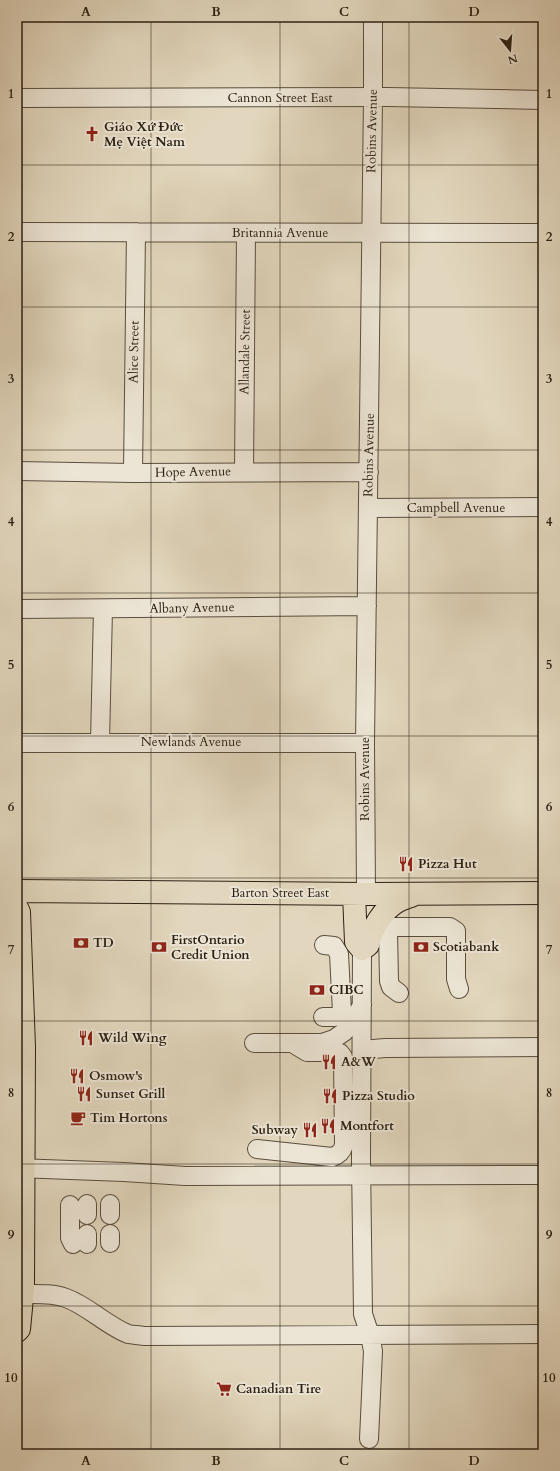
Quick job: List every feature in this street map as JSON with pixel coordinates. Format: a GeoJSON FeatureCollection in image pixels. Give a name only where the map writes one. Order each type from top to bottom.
{"type":"FeatureCollection","features":[{"type":"Feature","properties":{"kind":"main road","name":"Barton Street East"},"geometry":{"type":"LineString","coordinates":[[17,891],[360,894],[543,893]]}},
{"type":"Feature","properties":{"kind":"main road"},"geometry":{"type":"LineString","coordinates":[[360,894],[356,942],[362,949],[368,945],[371,935],[385,912],[397,901],[417,894]]}},
{"type":"Feature","properties":{"kind":"main road"},"geometry":{"type":"LineString","coordinates":[[17,908],[19,912],[24,1047],[21,1168],[22,1294],[19,1329],[17,1331]]}},
{"type":"Feature","properties":{"kind":"street","name":"Robins Avenue"},"geometry":{"type":"LineString","coordinates":[[360,894],[365,743],[373,17]]}},
{"type":"Feature","properties":{"kind":"street","name":"Cannon Street East"},"geometry":{"type":"LineString","coordinates":[[17,98],[373,98],[543,100]]}},
{"type":"Feature","properties":{"kind":"street","name":"Britannia Avenue"},"geometry":{"type":"LineString","coordinates":[[17,232],[543,233]]}},
{"type":"Feature","properties":{"kind":"street","name":"Alice Street"},"geometry":{"type":"LineString","coordinates":[[133,473],[136,232]]}},
{"type":"Feature","properties":{"kind":"street","name":"Allandale Street"},"geometry":{"type":"LineString","coordinates":[[244,472],[246,233]]}},
{"type":"Feature","properties":{"kind":"street","name":"Hope Avenue"},"geometry":{"type":"LineString","coordinates":[[17,471],[133,473],[369,472]]}},
{"type":"Feature","properties":{"kind":"street","name":"Campbell Avenue"},"geometry":{"type":"LineString","coordinates":[[368,508],[543,507]]}},
{"type":"Feature","properties":{"kind":"street","name":"Albany Avenue"},"geometry":{"type":"LineString","coordinates":[[17,609],[367,606]]}},
{"type":"Feature","properties":{"kind":"street"},"geometry":{"type":"LineString","coordinates":[[100,742],[103,609]]}},
{"type":"Feature","properties":{"kind":"street","name":"Newlands Avenue"},"geometry":{"type":"LineString","coordinates":[[17,743],[365,743]]}},
{"type":"Feature","properties":{"kind":"street"},"geometry":{"type":"LineString","coordinates":[[399,993],[391,987],[389,981],[388,931],[394,927],[450,927],[456,931],[456,979],[459,989]]}},
{"type":"Feature","properties":{"kind":"street"},"geometry":{"type":"LineString","coordinates":[[323,1018],[335,1017],[342,1012],[340,954],[334,946],[324,945]]}},
{"type":"Feature","properties":{"kind":"street"},"geometry":{"type":"LineString","coordinates":[[362,949],[361,1176],[363,1314],[370,1335],[373,1351],[369,1439]]}},
{"type":"Feature","properties":{"kind":"street"},"geometry":{"type":"LineString","coordinates":[[254,1043],[322,1042],[334,1039],[344,1032],[352,1022],[362,1004]]}},
{"type":"Feature","properties":{"kind":"street"},"geometry":{"type":"LineString","coordinates":[[258,1149],[332,1157],[340,1153],[344,1145],[343,1057],[340,1053],[336,1052],[307,1052],[292,1043]]}},
{"type":"Feature","properties":{"kind":"street"},"geometry":{"type":"LineString","coordinates":[[362,1050],[385,1048],[543,1047]]}},
{"type":"Feature","properties":{"kind":"street"},"geometry":{"type":"LineString","coordinates":[[21,1168],[184,1176],[543,1175]]}},
{"type":"Feature","properties":{"kind":"street"},"geometry":{"type":"LineString","coordinates":[[82,1208],[70,1238],[83,1241]]}},
{"type":"Feature","properties":{"kind":"street"},"geometry":{"type":"LineString","coordinates":[[22,1294],[64,1297],[117,1329],[130,1334],[144,1336],[543,1334]]}},
{"type":"Feature","properties":{"kind":"place","name":"Giáo Xứ Đức Mẹ Việt Nam"},"geometry":{"type":"Point","coordinates":[92,134]}},
{"type":"Feature","properties":{"kind":"place","name":"Pizza Hut"},"geometry":{"type":"Point","coordinates":[406,864]}},
{"type":"Feature","properties":{"kind":"place","name":"TD"},"geometry":{"type":"Point","coordinates":[81,943]}},
{"type":"Feature","properties":{"kind":"place","name":"FirstOntario Credit Union"},"geometry":{"type":"Point","coordinates":[159,947]}},
{"type":"Feature","properties":{"kind":"place","name":"Scotiabank"},"geometry":{"type":"Point","coordinates":[421,947]}},
{"type":"Feature","properties":{"kind":"place","name":"CIBC"},"geometry":{"type":"Point","coordinates":[317,990]}},
{"type":"Feature","properties":{"kind":"place","name":"Wild Wing"},"geometry":{"type":"Point","coordinates":[86,1038]}},
{"type":"Feature","properties":{"kind":"place","name":"A&W"},"geometry":{"type":"Point","coordinates":[329,1062]}},
{"type":"Feature","properties":{"kind":"place","name":"Osmow's"},"geometry":{"type":"Point","coordinates":[77,1076]}},
{"type":"Feature","properties":{"kind":"place","name":"Sunset Grill"},"geometry":{"type":"Point","coordinates":[84,1094]}},
{"type":"Feature","properties":{"kind":"place","name":"Pizza Studio"},"geometry":{"type":"Point","coordinates":[330,1096]}},
{"type":"Feature","properties":{"kind":"place","name":"Tim Hortons"},"geometry":{"type":"Point","coordinates":[78,1118]}},
{"type":"Feature","properties":{"kind":"place","name":"Montfort"},"geometry":{"type":"Point","coordinates":[328,1126]}},
{"type":"Feature","properties":{"kind":"place","name":"Subway"},"geometry":{"type":"Point","coordinates":[310,1130]}},
{"type":"Feature","properties":{"kind":"place","name":"Canadian Tire"},"geometry":{"type":"Point","coordinates":[224,1389]}}]}
